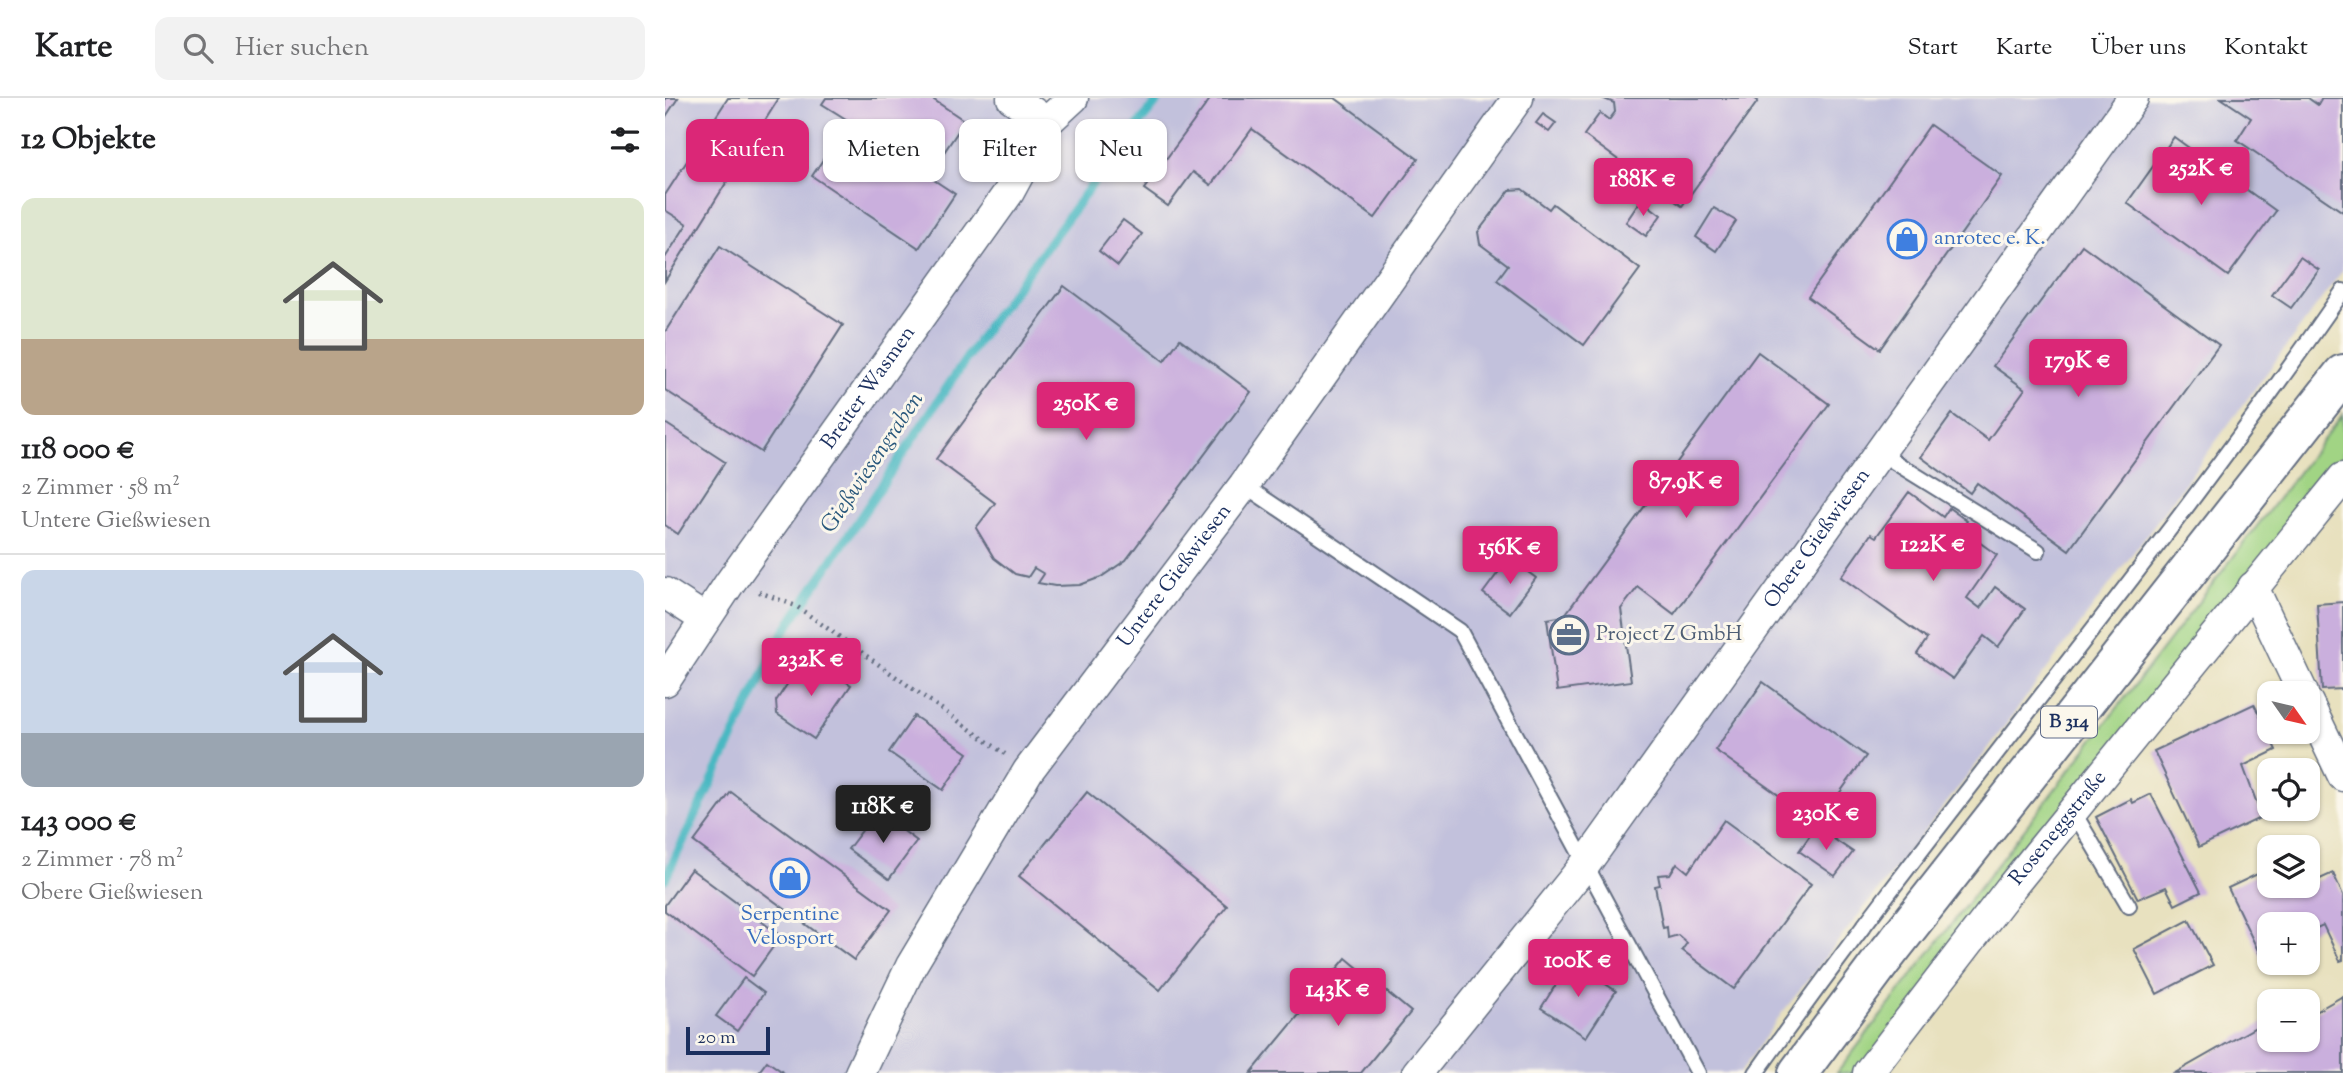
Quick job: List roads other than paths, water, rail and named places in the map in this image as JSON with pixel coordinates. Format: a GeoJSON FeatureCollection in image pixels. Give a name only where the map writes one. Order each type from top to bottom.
{"type":"FeatureCollection","features":[{"type":"Feature","properties":{"kind":"main road","name":"B 314"},"geometry":{"type":"LineString","coordinates":[[1798,1073],[1883,959],[2343,374]]}},
{"type":"Feature","properties":{"kind":"street"},"geometry":{"type":"LineString","coordinates":[[1012,98],[1043,119]]}},
{"type":"Feature","properties":{"kind":"street","name":"Breiter Wasmen"},"geometry":{"type":"LineString","coordinates":[[1050,119],[1073,98]]}},
{"type":"Feature","properties":{"kind":"street","name":"Untere Gießwiesen"},"geometry":{"type":"LineString","coordinates":[[860,1073],[911,966],[1028,771],[1244,485],[1518,98]]}},
{"type":"Feature","properties":{"kind":"street","name":"Obere Gießwiesen"},"geometry":{"type":"LineString","coordinates":[[1417,1073],[1584,866],[2133,98]]}},
{"type":"Feature","properties":{"kind":"street","name":"Breiter Wasmen"},"geometry":{"type":"LineString","coordinates":[[665,681],[729,584],[1014,182]]}},
{"type":"Feature","properties":{"kind":"street","name":"Roseneggstraße"},"geometry":{"type":"LineString","coordinates":[[1868,1073],[2073,811],[2343,478]]}},
{"type":"Feature","properties":{"kind":"street"},"geometry":{"type":"LineString","coordinates":[[2253,587],[2297,681]]}},
{"type":"Feature","properties":{"kind":"street"},"geometry":{"type":"LineString","coordinates":[[665,593],[705,619]]}},
{"type":"Feature","properties":{"kind":"street"},"geometry":{"type":"LineString","coordinates":[[2321,727],[2340,762]]}},
{"type":"Feature","properties":{"kind":"lane"},"geometry":{"type":"LineString","coordinates":[[1756,1073],[1839,956],[2196,494],[2343,291]]}},
{"type":"Feature","properties":{"kind":"lane"},"geometry":{"type":"LineString","coordinates":[[1880,453],[2038,551]]}},
{"type":"Feature","properties":{"kind":"lane"},"geometry":{"type":"LineString","coordinates":[[1244,485],[1460,631],[1584,866],[1698,1073]]}},
{"type":"Feature","properties":{"kind":"lane"},"geometry":{"type":"LineString","coordinates":[[2073,811],[2129,906]]}},
{"type":"Feature","properties":{"kind":"waterway","name":"Gießwiesengraben"},"geometry":{"type":"LineString","coordinates":[[665,879],[782,635],[990,323],[1113,156],[1160,98]]}},
{"type":"Feature","properties":{"kind":"place","name":"anrotec e. K."},"geometry":{"type":"Point","coordinates":[1907,239]}},
{"type":"Feature","properties":{"kind":"place","name":"Project Z GmbH"},"geometry":{"type":"Point","coordinates":[1569,635]}},
{"type":"Feature","properties":{"kind":"place","name":"Serpentine Velosport"},"geometry":{"type":"Point","coordinates":[790,878]}}]}
